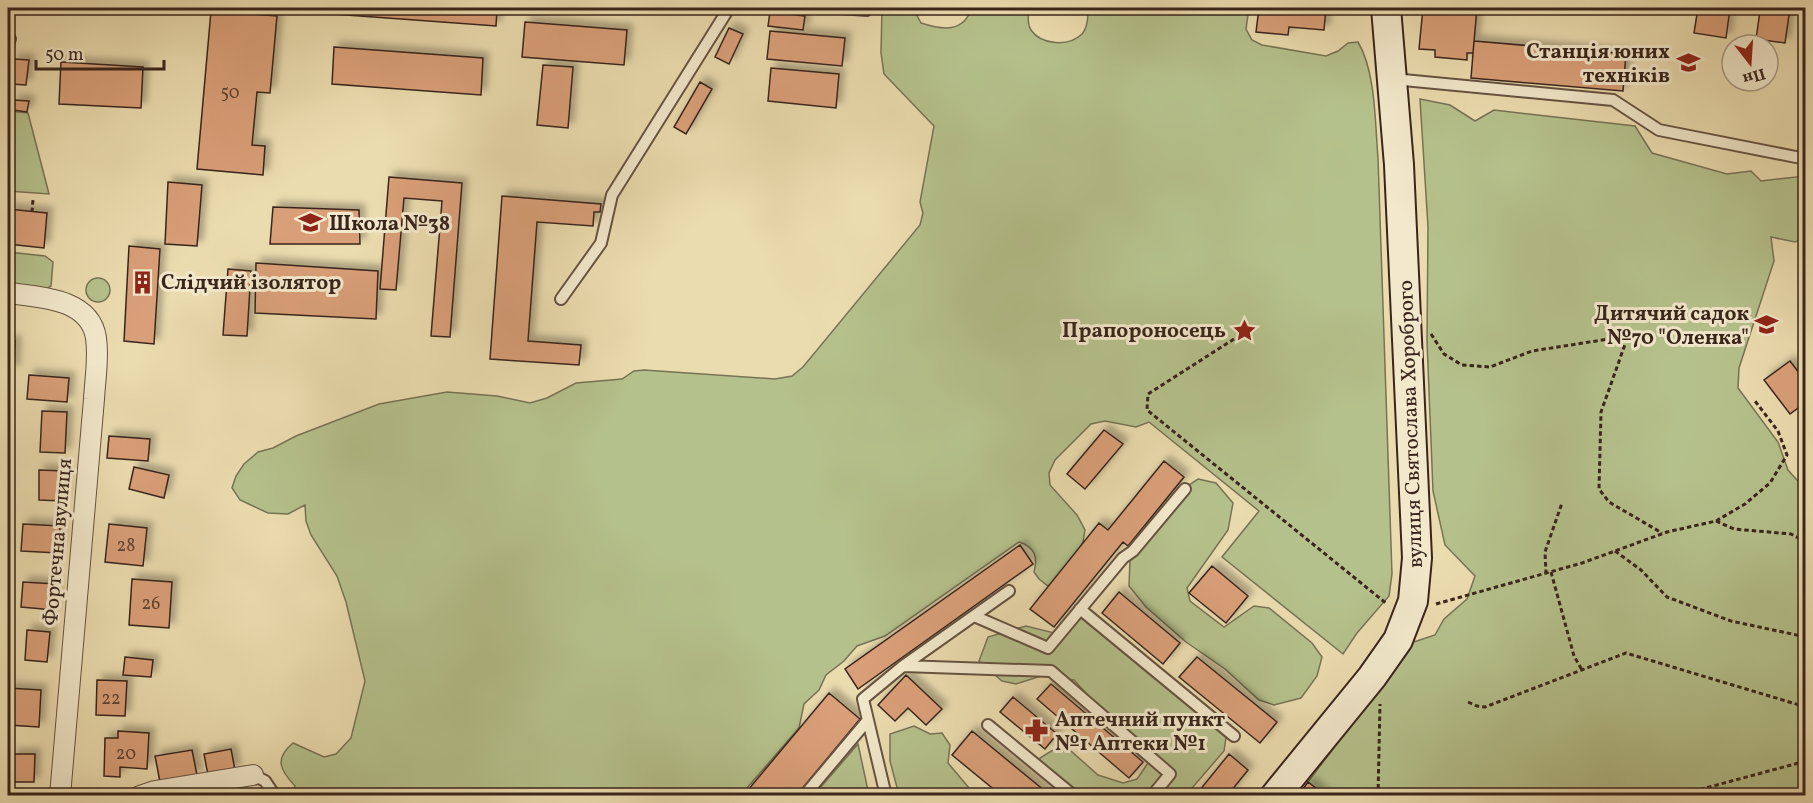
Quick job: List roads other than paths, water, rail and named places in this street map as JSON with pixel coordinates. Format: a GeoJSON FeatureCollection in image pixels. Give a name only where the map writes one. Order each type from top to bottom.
{"type":"FeatureCollection","features":[{"type":"Feature","properties":{"kind":"main road","name":"вулиця Святослава Хороброго"},"geometry":{"type":"LineString","coordinates":[[1275,795],[1372,677],[1398,640],[1413,601],[1417,558],[1399,165],[1386,8]]}},
{"type":"Feature","properties":{"kind":"street","name":"Фортечна вулиця"},"geometry":{"type":"LineString","coordinates":[[8,293],[68,303],[83,314],[92,325],[96,336],[97,350],[60,795]]}},
{"type":"Feature","properties":{"kind":"street"},"geometry":{"type":"LineString","coordinates":[[140,795],[253,774]]}},
{"type":"Feature","properties":{"kind":"lane"},"geometry":{"type":"LineString","coordinates":[[561,299],[601,243],[612,195],[729,8]]}},
{"type":"Feature","properties":{"kind":"lane"},"geometry":{"type":"LineString","coordinates":[[841,8],[866,10],[867,8]]}},
{"type":"Feature","properties":{"kind":"lane"},"geometry":{"type":"LineString","coordinates":[[1392,79],[1613,100],[1659,130],[1806,159]]}},
{"type":"Feature","properties":{"kind":"lane"},"geometry":{"type":"LineString","coordinates":[[974,616],[1048,648],[1123,558],[1133,551],[1185,489]]}},
{"type":"Feature","properties":{"kind":"lane"},"geometry":{"type":"LineString","coordinates":[[886,795],[863,699],[903,666],[1009,591]]}},
{"type":"Feature","properties":{"kind":"lane"},"geometry":{"type":"LineString","coordinates":[[1080,609],[1234,736]]}},
{"type":"Feature","properties":{"kind":"lane"},"geometry":{"type":"LineString","coordinates":[[903,666],[1051,672],[1170,774],[1152,795]]}},
{"type":"Feature","properties":{"kind":"lane"},"geometry":{"type":"LineString","coordinates":[[804,795],[868,720]]}},
{"type":"Feature","properties":{"kind":"lane"},"geometry":{"type":"LineString","coordinates":[[988,725],[1074,795]]}},
{"type":"Feature","properties":{"kind":"lane"},"geometry":{"type":"LineString","coordinates":[[253,774],[265,781],[275,795]]}},
{"type":"Feature","properties":{"kind":"place","name":"Станція юних техніків"},"geometry":{"type":"Point","coordinates":[1688,63]}},
{"type":"Feature","properties":{"kind":"place","name":"Школа №38"},"geometry":{"type":"Point","coordinates":[311,223]}},
{"type":"Feature","properties":{"kind":"place","name":"Слідчий ізолятор"},"geometry":{"type":"Point","coordinates":[143,282]}},
{"type":"Feature","properties":{"kind":"place","name":"Дитячий садок №70 \"Оленка\""},"geometry":{"type":"Point","coordinates":[1767,325]}},
{"type":"Feature","properties":{"kind":"place","name":"Прапороносець"},"geometry":{"type":"Point","coordinates":[1244,330]}},
{"type":"Feature","properties":{"kind":"place","name":"Аптечний пункт №1 Аптеки №1"},"geometry":{"type":"Point","coordinates":[1037,731]}}]}
